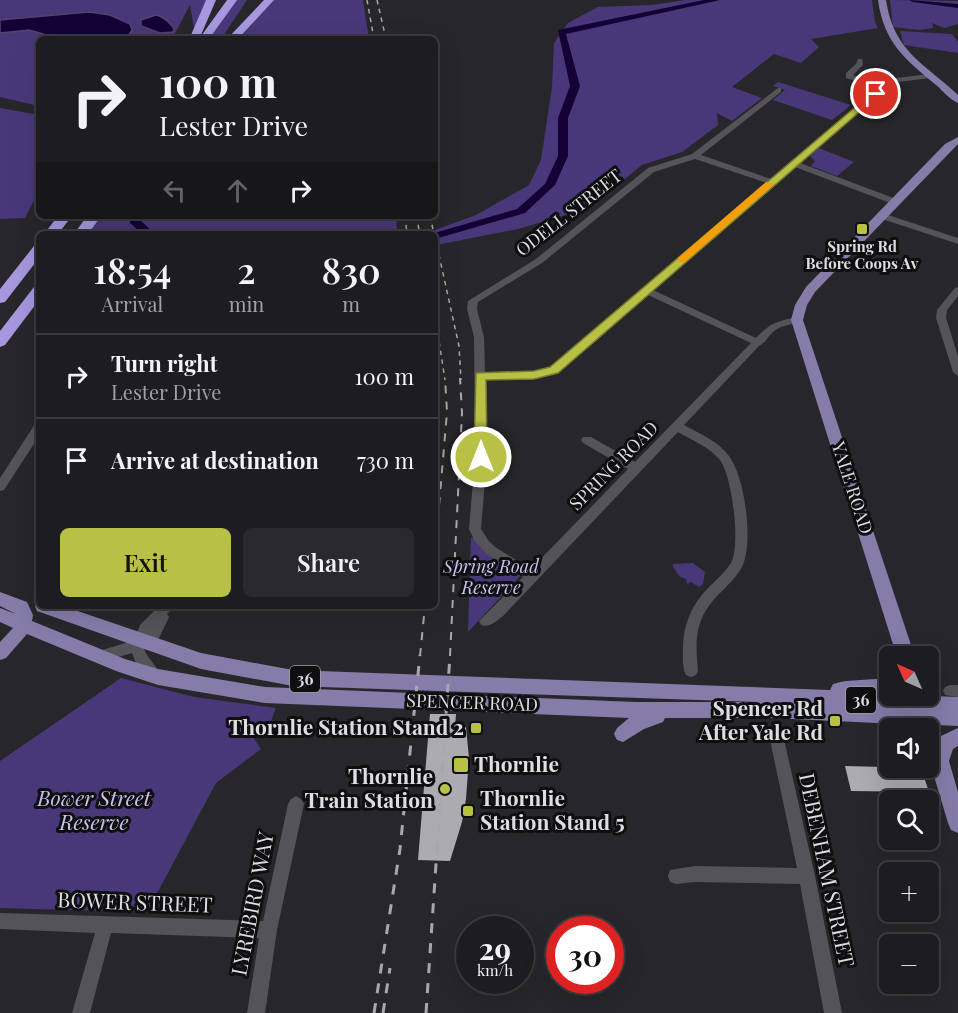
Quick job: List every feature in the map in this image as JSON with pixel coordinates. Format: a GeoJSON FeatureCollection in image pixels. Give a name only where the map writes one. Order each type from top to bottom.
{"type":"FeatureCollection","features":[{"type":"Feature","properties":{"kind":"highway"},"geometry":{"type":"LineString","coordinates":[[196,36],[211,0]]}},
{"type":"Feature","properties":{"kind":"highway"},"geometry":{"type":"LineString","coordinates":[[206,36],[232,0]]}},
{"type":"Feature","properties":{"kind":"highway"},"geometry":{"type":"LineString","coordinates":[[235,36],[269,0]]}},
{"type":"Feature","properties":{"kind":"highway"},"geometry":{"type":"LineString","coordinates":[[227,36],[246,8]]}},
{"type":"Feature","properties":{"kind":"highway"},"geometry":{"type":"LineString","coordinates":[[53,231],[63,219]]}},
{"type":"Feature","properties":{"kind":"highway"},"geometry":{"type":"LineString","coordinates":[[0,299],[36,253]]}},
{"type":"Feature","properties":{"kind":"highway"},"geometry":{"type":"LineString","coordinates":[[0,342],[36,294]]}},
{"type":"Feature","properties":{"kind":"main road"},"geometry":{"type":"LineString","coordinates":[[883,4],[885,23],[893,38],[930,76],[958,100]]}},
{"type":"Feature","properties":{"kind":"main road"},"geometry":{"type":"LineString","coordinates":[[930,76],[958,111]]}},
{"type":"Feature","properties":{"kind":"main road"},"geometry":{"type":"LineString","coordinates":[[798,324],[801,305],[810,290],[953,143],[949,141],[958,130]]}},
{"type":"Feature","properties":{"kind":"main road","name":"YALE ROAD"},"geometry":{"type":"LineString","coordinates":[[798,324],[902,646]]}},
{"type":"Feature","properties":{"kind":"main road","name":"SPENCER ROAD"},"geometry":{"type":"LineString","coordinates":[[0,592],[36,603]]}},
{"type":"Feature","properties":{"kind":"main road"},"geometry":{"type":"LineString","coordinates":[[0,599],[21,607],[25,615],[19,633],[0,653]]}},
{"type":"Feature","properties":{"kind":"main road","name":"SPENCER ROAD"},"geometry":{"type":"LineString","coordinates":[[51,609],[139,641],[218,665],[392,692]]}},
{"type":"Feature","properties":{"kind":"main road"},"geometry":{"type":"LineString","coordinates":[[0,640],[10,629],[21,624],[40,617],[63,614]]}},
{"type":"Feature","properties":{"kind":"main road","name":"SPENCER ROAD"},"geometry":{"type":"LineString","coordinates":[[0,615],[122,666],[158,677],[220,689],[314,698],[392,692],[502,695],[800,695],[879,702]]}},
{"type":"Feature","properties":{"kind":"main road"},"geometry":{"type":"LineString","coordinates":[[218,665],[218,677],[226,682],[293,689],[314,698]]}},
{"type":"Feature","properties":{"kind":"main road"},"geometry":{"type":"LineString","coordinates":[[800,695],[828,689],[879,687]]}},
{"type":"Feature","properties":{"kind":"main road","name":"SPENCER ROAD"},"geometry":{"type":"LineString","coordinates":[[502,695],[636,710],[744,711],[922,706],[958,718]]}},
{"type":"Feature","properties":{"kind":"main road","name":"SPENCER ROAD"},"geometry":{"type":"LineString","coordinates":[[939,701],[955,696]]}},
{"type":"Feature","properties":{"kind":"main road"},"geometry":{"type":"LineString","coordinates":[[623,734],[630,726],[651,716],[728,715],[744,711]]}},
{"type":"Feature","properties":{"kind":"main road"},"geometry":{"type":"LineString","coordinates":[[958,736],[946,743],[939,762],[958,823]]}},
{"type":"Feature","properties":{"kind":"street"},"geometry":{"type":"LineString","coordinates":[[860,60],[859,65],[849,73],[849,76],[885,87]]}},
{"type":"Feature","properties":{"kind":"street"},"geometry":{"type":"LineString","coordinates":[[480,376],[534,375],[554,370],[885,87],[896,80],[930,76]]}},
{"type":"Feature","properties":{"kind":"street"},"geometry":{"type":"LineString","coordinates":[[695,156],[778,90]]}},
{"type":"Feature","properties":{"kind":"street"},"geometry":{"type":"LineString","coordinates":[[695,156],[772,182]]}},
{"type":"Feature","properties":{"kind":"street","name":"ODELL STREET"},"geometry":{"type":"LineString","coordinates":[[532,576],[484,544],[477,538],[475,529],[481,457],[479,337],[472,309],[473,301],[539,261],[651,170],[695,156]]}},
{"type":"Feature","properties":{"kind":"street"},"geometry":{"type":"LineString","coordinates":[[794,164],[896,202]]}},
{"type":"Feature","properties":{"kind":"street"},"geometry":{"type":"LineString","coordinates":[[882,216],[958,241]]}},
{"type":"Feature","properties":{"kind":"street"},"geometry":{"type":"LineString","coordinates":[[646,290],[763,339],[777,330],[798,324]]}},
{"type":"Feature","properties":{"kind":"street"},"geometry":{"type":"LineString","coordinates":[[958,290],[944,308],[941,318],[958,372]]}},
{"type":"Feature","properties":{"kind":"street","name":"SPRING ROAD"},"geometry":{"type":"LineString","coordinates":[[486,621],[498,612],[763,339]]}},
{"type":"Feature","properties":{"kind":"street"},"geometry":{"type":"LineString","coordinates":[[678,427],[716,449],[725,457],[729,465],[742,527],[741,549],[735,569],[702,604],[693,622],[689,645],[691,671]]}},
{"type":"Feature","properties":{"kind":"street"},"geometry":{"type":"LineString","coordinates":[[0,487],[36,432]]}},
{"type":"Feature","properties":{"kind":"street"},"geometry":{"type":"LineString","coordinates":[[587,440],[637,469]]}},
{"type":"Feature","properties":{"kind":"street"},"geometry":{"type":"LineString","coordinates":[[158,677],[148,670],[138,656],[139,641],[145,629],[165,609]]}},
{"type":"Feature","properties":{"kind":"street"},"geometry":{"type":"LineString","coordinates":[[101,656],[117,652],[139,641]]}},
{"type":"Feature","properties":{"kind":"street","name":"DEBENHAM STREET"},"geometry":{"type":"LineString","coordinates":[[776,735],[807,876],[833,1013]]}},
{"type":"Feature","properties":{"kind":"street","name":"LYREBIRD WAY"},"geometry":{"type":"LineString","coordinates":[[256,1013],[269,930],[296,804]]}},
{"type":"Feature","properties":{"kind":"street"},"geometry":{"type":"LineString","coordinates":[[676,876],[695,874],[807,876]]}},
{"type":"Feature","properties":{"kind":"street","name":"BOWER STREET"},"geometry":{"type":"LineString","coordinates":[[0,921],[269,930]]}},
{"type":"Feature","properties":{"kind":"street"},"geometry":{"type":"LineString","coordinates":[[81,1013],[105,925]]}},
{"type":"Feature","properties":{"kind":"green space"},"geometry":{"type":"Polygon","coordinates":[[[0,0],[206,0],[194,29],[190,5],[174,36],[36,36],[36,105],[0,97],[0,0]]]}},
{"type":"Feature","properties":{"kind":"green space"},"geometry":{"type":"Polygon","coordinates":[[[235,0],[247,0],[223,36],[209,36],[235,0]]]}},
{"type":"Feature","properties":{"kind":"green space"},"geometry":{"type":"Polygon","coordinates":[[[273,0],[363,0],[369,36],[242,36],[273,0]]]}},
{"type":"Feature","properties":{"kind":"green space"},"geometry":{"type":"Polygon","coordinates":[[[686,0],[872,0],[878,28],[811,39],[819,47],[801,63],[774,54],[732,87],[762,98],[732,121],[717,113],[718,125],[682,152],[642,165],[589,208],[518,229],[438,245],[438,231],[432,231],[476,215],[529,185],[541,160],[552,87],[554,43],[568,23],[598,7],[652,5],[686,0]]]}},
{"type":"Feature","properties":{"kind":"green space"},"geometry":{"type":"Polygon","coordinates":[[[890,0],[958,1],[958,24],[944,28],[932,23],[933,28],[920,30],[893,27],[890,0]]]}},
{"type":"Feature","properties":{"kind":"green space"},"geometry":{"type":"Polygon","coordinates":[[[900,31],[952,34],[958,42],[958,53],[904,45],[900,31]]]}},
{"type":"Feature","properties":{"kind":"green space"},"geometry":{"type":"Polygon","coordinates":[[[778,82],[851,105],[832,120],[773,100],[785,90],[773,86],[778,82]]]}},
{"type":"Feature","properties":{"kind":"green space"},"geometry":{"type":"Polygon","coordinates":[[[0,108],[36,114],[36,197],[25,218],[0,219],[0,108]]]}},
{"type":"Feature","properties":{"kind":"green space"},"geometry":{"type":"Polygon","coordinates":[[[819,148],[854,162],[837,176],[811,166],[815,161],[810,156],[819,148]]]}},
{"type":"Feature","properties":{"kind":"green space"},"geometry":{"type":"Polygon","coordinates":[[[98,219],[396,219],[397,231],[88,231],[98,219]]]}},
{"type":"Feature","properties":{"kind":"green space","name":"Spring Road Reserve"},"geometry":{"type":"Polygon","coordinates":[[[471,537],[522,574],[468,632],[471,537]]]}},
{"type":"Feature","properties":{"kind":"green space"},"geometry":{"type":"Polygon","coordinates":[[[693,563],[705,572],[703,584],[699,587],[691,582],[687,584],[686,579],[680,577],[673,567],[673,564],[693,563]]]}},
{"type":"Feature","properties":{"kind":"green space","name":"Bower Street Reserve"},"geometry":{"type":"Polygon","coordinates":[[[121,678],[194,697],[276,708],[271,721],[251,734],[261,749],[216,783],[147,912],[0,908],[0,761],[121,678]]]}},
{"type":"Feature","properties":{"kind":"shaded area"},"geometry":{"type":"Polygon","coordinates":[[[89,12],[110,15],[130,24],[132,30],[128,36],[50,36],[29,30],[0,33],[0,20],[89,12]]]}},
{"type":"Feature","properties":{"kind":"shaded area"},"geometry":{"type":"Polygon","coordinates":[[[156,15],[174,28],[173,32],[160,33],[141,26],[141,20],[156,15]]]}},
{"type":"Feature","properties":{"kind":"building","name":"Thornlie Train Station"},"geometry":{"type":"Polygon","coordinates":[[[430,714],[456,714],[455,728],[466,727],[469,758],[466,799],[462,822],[450,861],[418,860],[430,714]]]}},
{"type":"Feature","properties":{"kind":"building"},"geometry":{"type":"Polygon","coordinates":[[[845,766],[879,767],[879,778],[924,778],[928,790],[851,791],[845,766]]]}},
{"type":"Feature","properties":{"kind":"waterway"},"geometry":{"type":"LineString","coordinates":[[438,235],[521,211],[550,185],[563,156],[563,118],[575,86],[561,32],[716,0]]}},
{"type":"Feature","properties":{"kind":"waterway"},"geometry":{"type":"LineString","coordinates":[[913,0],[958,6]]}},
{"type":"Feature","properties":{"kind":"waterway"},"geometry":{"type":"LineString","coordinates":[[134,219],[146,231]]}},
{"type":"Feature","properties":{"kind":"railway"},"geometry":{"type":"LineString","coordinates":[[367,0],[373,36]]}},
{"type":"Feature","properties":{"kind":"railway"},"geometry":{"type":"LineString","coordinates":[[377,0],[385,36]]}},
{"type":"Feature","properties":{"kind":"railway"},"geometry":{"type":"LineString","coordinates":[[405,219],[407,231]]}},
{"type":"Feature","properties":{"kind":"railway"},"geometry":{"type":"LineString","coordinates":[[417,219],[419,231]]}},
{"type":"Feature","properties":{"kind":"railway"},"geometry":{"type":"LineString","coordinates":[[431,219],[433,231]]}},
{"type":"Feature","properties":{"kind":"railway"},"geometry":{"type":"LineString","coordinates":[[438,251],[459,346],[461,380]]}},
{"type":"Feature","properties":{"kind":"railway"},"geometry":{"type":"LineString","coordinates":[[438,334],[445,380]]}},
{"type":"Feature","properties":{"kind":"railway"},"geometry":{"type":"LineString","coordinates":[[438,518],[447,412],[445,378]]}},
{"type":"Feature","properties":{"kind":"railway"},"geometry":{"type":"LineString","coordinates":[[450,656],[462,413],[460,378]]}},
{"type":"Feature","properties":{"kind":"railway"},"geometry":{"type":"LineString","coordinates":[[420,656],[425,609]]}},
{"type":"Feature","properties":{"kind":"railway"},"geometry":{"type":"LineString","coordinates":[[374,1013],[400,849],[420,655]]}},
{"type":"Feature","properties":{"kind":"railway"},"geometry":{"type":"LineString","coordinates":[[426,1013],[450,655]]}},
{"type":"Feature","properties":{"kind":"railway"},"geometry":{"type":"LineString","coordinates":[[383,1013],[390,968]]}},
{"type":"Feature","properties":{"kind":"slow traffic"},"geometry":{"type":"LineString","coordinates":[[682,260],[770,184]]}},
{"type":"Feature","properties":{"kind":"place","name":"Spring Rd Before Coops Av"},"geometry":{"type":"Point","coordinates":[862,229]}},
{"type":"Feature","properties":{"kind":"place","name":"Spencer Rd After Yale Rd"},"geometry":{"type":"Point","coordinates":[835,721]}},
{"type":"Feature","properties":{"kind":"place","name":"Thornlie Station Stand 2"},"geometry":{"type":"Point","coordinates":[476,728]}},
{"type":"Feature","properties":{"kind":"place","name":"Thornlie"},"geometry":{"type":"Point","coordinates":[461,765]}},
{"type":"Feature","properties":{"kind":"place","name":"Thornlie Train Station"},"geometry":{"type":"Point","coordinates":[445,789]}},
{"type":"Feature","properties":{"kind":"place","name":"Thornlie Station Stand 5"},"geometry":{"type":"Point","coordinates":[468,811]}},
{"type":"Feature","properties":{"kind":"route"},"geometry":{"type":"LineString","coordinates":[[481,457],[480,376],[534,375],[554,370],[876,94]]}}]}
